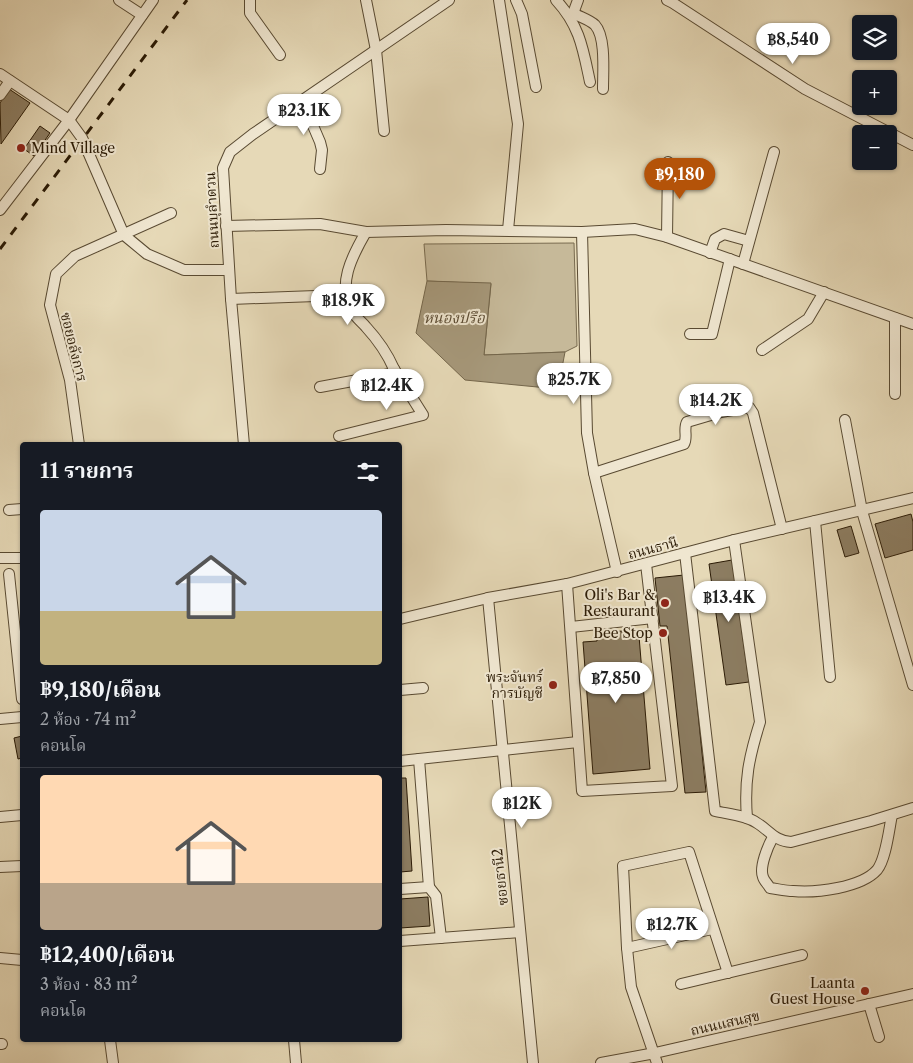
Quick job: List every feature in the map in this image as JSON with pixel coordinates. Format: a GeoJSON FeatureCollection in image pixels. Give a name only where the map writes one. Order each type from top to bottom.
{"type":"FeatureCollection","features":[{"type":"Feature","properties":{"kind":"street"},"geometry":{"type":"LineString","coordinates":[[119,0],[142,15]]}},
{"type":"Feature","properties":{"kind":"street"},"geometry":{"type":"LineString","coordinates":[[0,210],[69,120],[153,0]]}},
{"type":"Feature","properties":{"kind":"street"},"geometry":{"type":"LineString","coordinates":[[250,0],[250,13],[280,55]]}},
{"type":"Feature","properties":{"kind":"street"},"geometry":{"type":"LineString","coordinates":[[366,0],[376,50],[384,130]]}},
{"type":"Feature","properties":{"kind":"street","name":"ถนนบุลำดวน"},"geometry":{"type":"LineString","coordinates":[[244,442],[231,299],[223,168],[230,152],[302,100],[449,0]]}},
{"type":"Feature","properties":{"kind":"street"},"geometry":{"type":"LineString","coordinates":[[499,0],[518,124],[508,230]]}},
{"type":"Feature","properties":{"kind":"street"},"geometry":{"type":"LineString","coordinates":[[516,0],[522,14],[536,87]]}},
{"type":"Feature","properties":{"kind":"street"},"geometry":{"type":"LineString","coordinates":[[556,0],[572,17],[579,35],[590,82]]}},
{"type":"Feature","properties":{"kind":"street"},"geometry":{"type":"LineString","coordinates":[[572,17],[578,0]]}},
{"type":"Feature","properties":{"kind":"street"},"geometry":{"type":"LineString","coordinates":[[667,0],[805,89],[913,145]]}},
{"type":"Feature","properties":{"kind":"street"},"geometry":{"type":"LineString","coordinates":[[572,17],[593,24],[598,30],[602,41],[603,89]]}},
{"type":"Feature","properties":{"kind":"street"},"geometry":{"type":"LineString","coordinates":[[0,74],[69,120],[82,138],[124,235],[147,254],[184,270],[229,270]]}},
{"type":"Feature","properties":{"kind":"street"},"geometry":{"type":"LineString","coordinates":[[0,95],[10,81]]}},
{"type":"Feature","properties":{"kind":"street"},"geometry":{"type":"LineString","coordinates":[[302,100],[320,142],[322,150],[320,169]]}},
{"type":"Feature","properties":{"kind":"street"},"geometry":{"type":"LineString","coordinates":[[743,264],[774,152]]}},
{"type":"Feature","properties":{"kind":"street"},"geometry":{"type":"LineString","coordinates":[[667,237],[668,162]]}},
{"type":"Feature","properties":{"kind":"street","name":"ซอยอลังการ"},"geometry":{"type":"LineString","coordinates":[[79,442],[70,380],[50,304],[56,274],[75,256],[171,214]]}},
{"type":"Feature","properties":{"kind":"street"},"geometry":{"type":"LineString","coordinates":[[226,226],[320,224],[366,232],[508,230],[582,232],[635,229],[667,237],[913,324]]}},
{"type":"Feature","properties":{"kind":"street"},"geometry":{"type":"LineString","coordinates":[[339,436],[423,415],[394,369],[387,353],[353,312],[346,297],[345,283],[352,257],[366,232]]}},
{"type":"Feature","properties":{"kind":"street"},"geometry":{"type":"LineString","coordinates":[[582,232],[588,433],[594,472],[617,572]]}},
{"type":"Feature","properties":{"kind":"street"},"geometry":{"type":"LineString","coordinates":[[710,253],[715,239],[724,234],[749,241]]}},
{"type":"Feature","properties":{"kind":"street"},"geometry":{"type":"LineString","coordinates":[[690,334],[712,334],[730,260]]}},
{"type":"Feature","properties":{"kind":"street"},"geometry":{"type":"LineString","coordinates":[[762,350],[808,319],[824,292]]}},
{"type":"Feature","properties":{"kind":"street"},"geometry":{"type":"LineString","coordinates":[[231,299],[316,296]]}},
{"type":"Feature","properties":{"kind":"street"},"geometry":{"type":"LineString","coordinates":[[894,394],[895,318]]}},
{"type":"Feature","properties":{"kind":"street"},"geometry":{"type":"LineString","coordinates":[[320,387],[390,374],[394,369]]}},
{"type":"Feature","properties":{"kind":"street"},"geometry":{"type":"LineString","coordinates":[[594,472],[684,444],[686,440],[685,425],[687,422],[721,412],[749,407],[753,413],[782,529]]}},
{"type":"Feature","properties":{"kind":"street"},"geometry":{"type":"LineString","coordinates":[[845,420],[862,511],[913,685]]}},
{"type":"Feature","properties":{"kind":"street","name":"ถนนธานี"},"geometry":{"type":"LineString","coordinates":[[402,619],[488,598],[567,584],[734,540],[913,498]]}},
{"type":"Feature","properties":{"kind":"street"},"geometry":{"type":"LineString","coordinates":[[9,510],[20,509]]}},
{"type":"Feature","properties":{"kind":"street"},"geometry":{"type":"LineString","coordinates":[[815,521],[830,677]]}},
{"type":"Feature","properties":{"kind":"street"},"geometry":{"type":"LineString","coordinates":[[734,540],[760,722],[746,776],[747,818]]}},
{"type":"Feature","properties":{"kind":"street"},"geometry":{"type":"LineString","coordinates":[[684,553],[715,811],[757,822],[773,836],[782,841],[791,842],[913,808]]}},
{"type":"Feature","properties":{"kind":"street"},"geometry":{"type":"LineString","coordinates":[[0,558],[20,558]]}},
{"type":"Feature","properties":{"kind":"street"},"geometry":{"type":"LineString","coordinates":[[567,584],[582,791],[672,786],[646,564]]}},
{"type":"Feature","properties":{"kind":"street"},"geometry":{"type":"LineString","coordinates":[[9,574],[20,680]]}},
{"type":"Feature","properties":{"kind":"street","name":"ซอยธานี2"},"geometry":{"type":"LineString","coordinates":[[488,598],[534,1063]]}},
{"type":"Feature","properties":{"kind":"street"},"geometry":{"type":"LineString","coordinates":[[571,627],[653,618]]}},
{"type":"Feature","properties":{"kind":"street"},"geometry":{"type":"LineString","coordinates":[[402,690],[423,688]]}},
{"type":"Feature","properties":{"kind":"street"},"geometry":{"type":"LineString","coordinates":[[0,719],[20,717]]}},
{"type":"Feature","properties":{"kind":"street"},"geometry":{"type":"LineString","coordinates":[[402,761],[578,742]]}},
{"type":"Feature","properties":{"kind":"street"},"geometry":{"type":"LineString","coordinates":[[419,759],[429,887],[436,896],[441,938]]}},
{"type":"Feature","properties":{"kind":"street"},"geometry":{"type":"LineString","coordinates":[[0,817],[20,815]]}},
{"type":"Feature","properties":{"kind":"street"},"geometry":{"type":"LineString","coordinates":[[773,836],[766,852],[762,873],[770,888],[794,892],[834,889],[867,878],[877,870],[882,860],[892,815]]}},
{"type":"Feature","properties":{"kind":"street"},"geometry":{"type":"LineString","coordinates":[[656,1058],[631,987],[623,866],[689,852],[712,929],[728,973]]}},
{"type":"Feature","properties":{"kind":"street"},"geometry":{"type":"LineString","coordinates":[[0,867],[20,866]]}},
{"type":"Feature","properties":{"kind":"street"},"geometry":{"type":"LineString","coordinates":[[402,889],[429,887]]}},
{"type":"Feature","properties":{"kind":"street"},"geometry":{"type":"LineString","coordinates":[[627,948],[712,929]]}},
{"type":"Feature","properties":{"kind":"street"},"geometry":{"type":"LineString","coordinates":[[402,941],[520,932]]}},
{"type":"Feature","properties":{"kind":"street"},"geometry":{"type":"LineString","coordinates":[[681,984],[802,955]]}},
{"type":"Feature","properties":{"kind":"street"},"geometry":{"type":"LineString","coordinates":[[0,958],[20,960]]}},
{"type":"Feature","properties":{"kind":"street","name":"ถนนแสนสุข"},"geometry":{"type":"LineString","coordinates":[[602,1063],[656,1058],[913,994]]}},
{"type":"Feature","properties":{"kind":"street"},"geometry":{"type":"LineString","coordinates":[[869,1004],[879,1037]]}},
{"type":"Feature","properties":{"kind":"street"},"geometry":{"type":"LineString","coordinates":[[110,1042],[113,1063]]}},
{"type":"Feature","properties":{"kind":"street"},"geometry":{"type":"LineString","coordinates":[[294,1042],[296,1063]]}},
{"type":"Feature","properties":{"kind":"shaded area"},"geometry":{"type":"Polygon","coordinates":[[[574,243],[577,346],[565,352],[484,355],[491,284],[427,281],[424,244],[574,243]]]}},
{"type":"Feature","properties":{"kind":"water","name":"หนองปรือ"},"geometry":{"type":"Polygon","coordinates":[[[427,281],[491,283],[484,355],[565,352],[558,389],[465,380],[416,333],[427,281]]]}},
{"type":"Feature","properties":{"kind":"building"},"geometry":{"type":"Polygon","coordinates":[[[9,89],[30,103],[1,144],[0,103],[9,89]]]}},
{"type":"Feature","properties":{"kind":"building"},"geometry":{"type":"Polygon","coordinates":[[[40,126],[50,133],[34,156],[24,149],[40,126]]]}},
{"type":"Feature","properties":{"kind":"building"},"geometry":{"type":"Polygon","coordinates":[[[911,514],[913,522],[913,550],[885,558],[875,524],[911,514]]]}},
{"type":"Feature","properties":{"kind":"building"},"geometry":{"type":"Polygon","coordinates":[[[851,526],[859,553],[845,557],[837,530],[851,526]]]}},
{"type":"Feature","properties":{"kind":"building"},"geometry":{"type":"Polygon","coordinates":[[[732,560],[749,682],[726,685],[709,564],[732,560]]]}},
{"type":"Feature","properties":{"kind":"building"},"geometry":{"type":"Polygon","coordinates":[[[684,575],[706,792],[685,793],[667,626],[660,626],[655,578],[684,575]]]}},
{"type":"Feature","properties":{"kind":"building"},"geometry":{"type":"Polygon","coordinates":[[[622,631],[623,638],[639,636],[650,769],[593,774],[583,642],[597,641],[597,633],[622,631]]]}},
{"type":"Feature","properties":{"kind":"building"},"geometry":{"type":"Polygon","coordinates":[[[20,736],[20,758],[18,759],[14,738],[20,736]]]}},
{"type":"Feature","properties":{"kind":"building"},"geometry":{"type":"Polygon","coordinates":[[[402,778],[406,778],[412,871],[402,872],[402,778]]]}},
{"type":"Feature","properties":{"kind":"building"},"geometry":{"type":"Polygon","coordinates":[[[428,897],[430,926],[402,928],[402,899],[428,897]]]}},
{"type":"Feature","properties":{"kind":"railway"},"geometry":{"type":"LineString","coordinates":[[0,249],[187,0]]}},
{"type":"Feature","properties":{"kind":"place","name":"Mind Village"},"geometry":{"type":"Point","coordinates":[21,148]}},
{"type":"Feature","properties":{"kind":"place","name":"Oli's Bar & Restaurant"},"geometry":{"type":"Point","coordinates":[665,603]}},
{"type":"Feature","properties":{"kind":"place","name":"Bee Stop"},"geometry":{"type":"Point","coordinates":[663,633]}},
{"type":"Feature","properties":{"kind":"place","name":"พระจันทร์ การบัญชี"},"geometry":{"type":"Point","coordinates":[553,685]}},
{"type":"Feature","properties":{"kind":"place","name":"Laanta Guest House"},"geometry":{"type":"Point","coordinates":[865,991]}}]}
